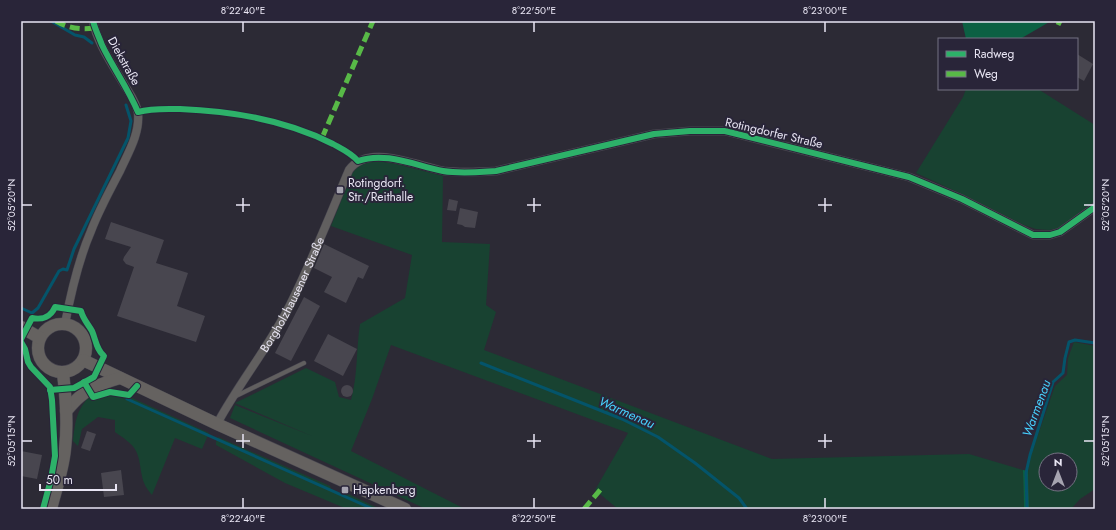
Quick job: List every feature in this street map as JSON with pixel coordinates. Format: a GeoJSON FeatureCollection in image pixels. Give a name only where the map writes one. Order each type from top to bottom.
{"type":"FeatureCollection","features":[{"type":"Feature","properties":{"kind":"main road"},"geometry":{"type":"LineString","coordinates":[[58,324],[65,324],[73,326],[84,337],[86,353],[84,360],[78,367],[64,373],[51,370],[42,362],[38,350],[40,338],[44,331],[58,324]]}},
{"type":"Feature","properties":{"kind":"main road"},"geometry":{"type":"LineString","coordinates":[[21,327],[40,338]]}},
{"type":"Feature","properties":{"kind":"main road"},"geometry":{"type":"LineString","coordinates":[[84,360],[217,424],[405,509]]}},
{"type":"Feature","properties":{"kind":"main road"},"geometry":{"type":"LineString","coordinates":[[51,509],[66,449],[64,373]]}},
{"type":"Feature","properties":{"kind":"main road"},"geometry":{"type":"LineString","coordinates":[[66,411],[81,395],[89,390],[120,378]]}},
{"type":"Feature","properties":{"kind":"street","name":"Diekstraße"},"geometry":{"type":"LineString","coordinates":[[65,324],[73,283],[79,262],[91,230],[134,141],[138,120],[138,112],[132,98],[109,58],[94,28],[93,21]]}},
{"type":"Feature","properties":{"kind":"street","name":"Rotingdorfer Straße"},"geometry":{"type":"LineString","coordinates":[[358,161],[376,157],[396,159],[444,171],[470,173],[496,171],[654,134],[690,131],[726,131],[910,177],[962,199],[1033,235],[1050,235],[1060,232],[1095,208]]}},
{"type":"Feature","properties":{"kind":"street","name":"Borgholzhausener Straße"},"geometry":{"type":"LineString","coordinates":[[217,424],[230,399],[265,350],[290,305],[327,225],[349,170],[358,161]]}},
{"type":"Feature","properties":{"kind":"lane"},"geometry":{"type":"LineString","coordinates":[[230,399],[304,363]]}},
{"type":"Feature","properties":{"kind":"green space"},"geometry":{"type":"Polygon","coordinates":[[[962,21],[1051,21],[1022,38],[966,38],[962,21]]]}},
{"type":"Feature","properties":{"kind":"green space"},"geometry":{"type":"Polygon","coordinates":[[[966,90],[1040,90],[1095,125],[1095,201],[1059,228],[1049,230],[1036,229],[1024,225],[916,173],[963,97],[966,90]]]}},
{"type":"Feature","properties":{"kind":"green space"},"geometry":{"type":"Polygon","coordinates":[[[377,161],[396,164],[443,176],[442,242],[490,244],[486,305],[496,312],[484,350],[772,459],[969,454],[1023,470],[1024,509],[618,509],[595,490],[628,433],[391,345],[372,399],[351,451],[465,509],[426,509],[230,418],[235,405],[312,436],[235,403],[306,368],[335,382],[339,397],[351,400],[355,381],[360,324],[405,298],[412,255],[331,226],[354,171],[363,164],[377,161]]]}},
{"type":"Feature","properties":{"kind":"green space"},"geometry":{"type":"Polygon","coordinates":[[[1074,342],[1095,346],[1095,489],[1080,499],[1071,509],[1029,509],[1028,471],[1031,455],[1055,386],[1067,375],[1068,358],[1074,342]]]}},
{"type":"Feature","properties":{"kind":"green space"},"geometry":{"type":"Polygon","coordinates":[[[108,395],[130,397],[209,433],[202,449],[175,438],[152,495],[143,481],[136,451],[124,438],[115,432],[115,420],[98,417],[82,429],[78,446],[73,441],[77,418],[81,407],[89,397],[92,401],[108,395]]]}},
{"type":"Feature","properties":{"kind":"green space"},"geometry":{"type":"Polygon","coordinates":[[[218,437],[330,486],[331,489],[339,493],[344,492],[380,509],[347,509],[285,483],[216,445],[218,437]]]}},
{"type":"Feature","properties":{"kind":"green space"},"geometry":{"type":"Polygon","coordinates":[[[1023,470],[1028,471],[1029,509],[1024,509],[1023,470]]]}},
{"type":"Feature","properties":{"kind":"building"},"geometry":{"type":"Polygon","coordinates":[[[1078,55],[1093,64],[1084,81],[1078,78],[1078,55]]]}},
{"type":"Feature","properties":{"kind":"building"},"geometry":{"type":"Polygon","coordinates":[[[449,199],[458,201],[456,211],[447,210],[449,199]]]}},
{"type":"Feature","properties":{"kind":"building"},"geometry":{"type":"Polygon","coordinates":[[[460,208],[478,212],[475,228],[457,224],[460,208]]]}},
{"type":"Feature","properties":{"kind":"building"},"geometry":{"type":"Polygon","coordinates":[[[111,222],[164,240],[156,263],[188,273],[177,306],[205,316],[196,342],[117,316],[134,267],[126,264],[123,260],[131,247],[105,239],[111,222]]]}},
{"type":"Feature","properties":{"kind":"building"},"geometry":{"type":"Polygon","coordinates":[[[324,244],[369,266],[363,279],[358,277],[346,303],[324,292],[332,277],[314,268],[324,244]]]}},
{"type":"Feature","properties":{"kind":"building"},"geometry":{"type":"Polygon","coordinates":[[[304,297],[320,306],[291,361],[275,353],[304,297]]]}},
{"type":"Feature","properties":{"kind":"building"},"geometry":{"type":"Polygon","coordinates":[[[328,334],[357,349],[343,376],[314,361],[328,334]]]}},
{"type":"Feature","properties":{"kind":"building"},"geometry":{"type":"Polygon","coordinates":[[[345,385],[349,385],[353,391],[349,397],[345,397],[341,393],[341,389],[345,385]]]}},
{"type":"Feature","properties":{"kind":"building"},"geometry":{"type":"Polygon","coordinates":[[[87,431],[96,434],[90,451],[81,448],[87,431]]]}},
{"type":"Feature","properties":{"kind":"building"},"geometry":{"type":"Polygon","coordinates":[[[21,451],[42,455],[37,479],[21,476],[21,451]]]}},
{"type":"Feature","properties":{"kind":"building"},"geometry":{"type":"Polygon","coordinates":[[[121,470],[124,495],[104,497],[101,473],[121,470]]]}},
{"type":"Feature","properties":{"kind":"waterway"},"geometry":{"type":"LineString","coordinates":[[51,21],[75,35],[84,37],[92,43]]}},
{"type":"Feature","properties":{"kind":"waterway"},"geometry":{"type":"LineString","coordinates":[[21,308],[32,313],[38,308],[59,271],[63,269],[67,270],[74,249],[128,138],[131,121],[126,105]]}},
{"type":"Feature","properties":{"kind":"waterway","name":"Warmenau"},"geometry":{"type":"LineString","coordinates":[[1027,509],[1026,473],[1030,455],[1053,382],[1063,373],[1069,342],[1075,340],[1095,343]]}},
{"type":"Feature","properties":{"kind":"waterway","name":"Warmenau"},"geometry":{"type":"LineString","coordinates":[[481,363],[622,419],[658,437],[695,463],[739,498],[747,509]]}},
{"type":"Feature","properties":{"kind":"waterway"},"geometry":{"type":"LineString","coordinates":[[127,399],[373,509]]}},
{"type":"Feature","properties":{"kind":"marked path"},"geometry":{"type":"LineString","coordinates":[[56,21],[75,28],[94,28]]}},
{"type":"Feature","properties":{"kind":"marked path"},"geometry":{"type":"LineString","coordinates":[[322,138],[373,21]]}},
{"type":"Feature","properties":{"kind":"marked path"},"geometry":{"type":"LineString","coordinates":[[1058,25],[1060,21]]}},
{"type":"Feature","properties":{"kind":"marked path"},"geometry":{"type":"LineString","coordinates":[[584,509],[601,489]]}},
{"type":"Feature","properties":{"kind":"cycle path"},"geometry":{"type":"LineString","coordinates":[[93,21],[102,45],[138,112],[153,109],[180,109],[219,112],[258,118],[278,123],[315,136],[343,149],[358,161],[369,158],[390,158],[450,172],[496,171],[654,134],[690,131],[725,131],[909,177],[962,199],[1033,235],[1050,235],[1060,232],[1095,207]]}},
{"type":"Feature","properties":{"kind":"cycle path"},"geometry":{"type":"LineString","coordinates":[[21,339],[32,318],[39,319],[46,317],[55,307],[81,311],[84,319],[92,331],[101,353],[104,356],[94,377],[74,388],[50,390]]}},
{"type":"Feature","properties":{"kind":"cycle path"},"geometry":{"type":"LineString","coordinates":[[21,342],[31,367],[50,387],[52,400],[55,456],[43,509]]}},
{"type":"Feature","properties":{"kind":"cycle path"},"geometry":{"type":"LineString","coordinates":[[84,382],[93,397],[110,392],[129,395],[137,386]]}},
{"type":"Feature","properties":{"kind":"place","name":"Rotingdorf. Str./Reithalle"},"geometry":{"type":"Point","coordinates":[340,190]}},
{"type":"Feature","properties":{"kind":"place","name":"Hapkenberg"},"geometry":{"type":"Point","coordinates":[345,490]}}]}
